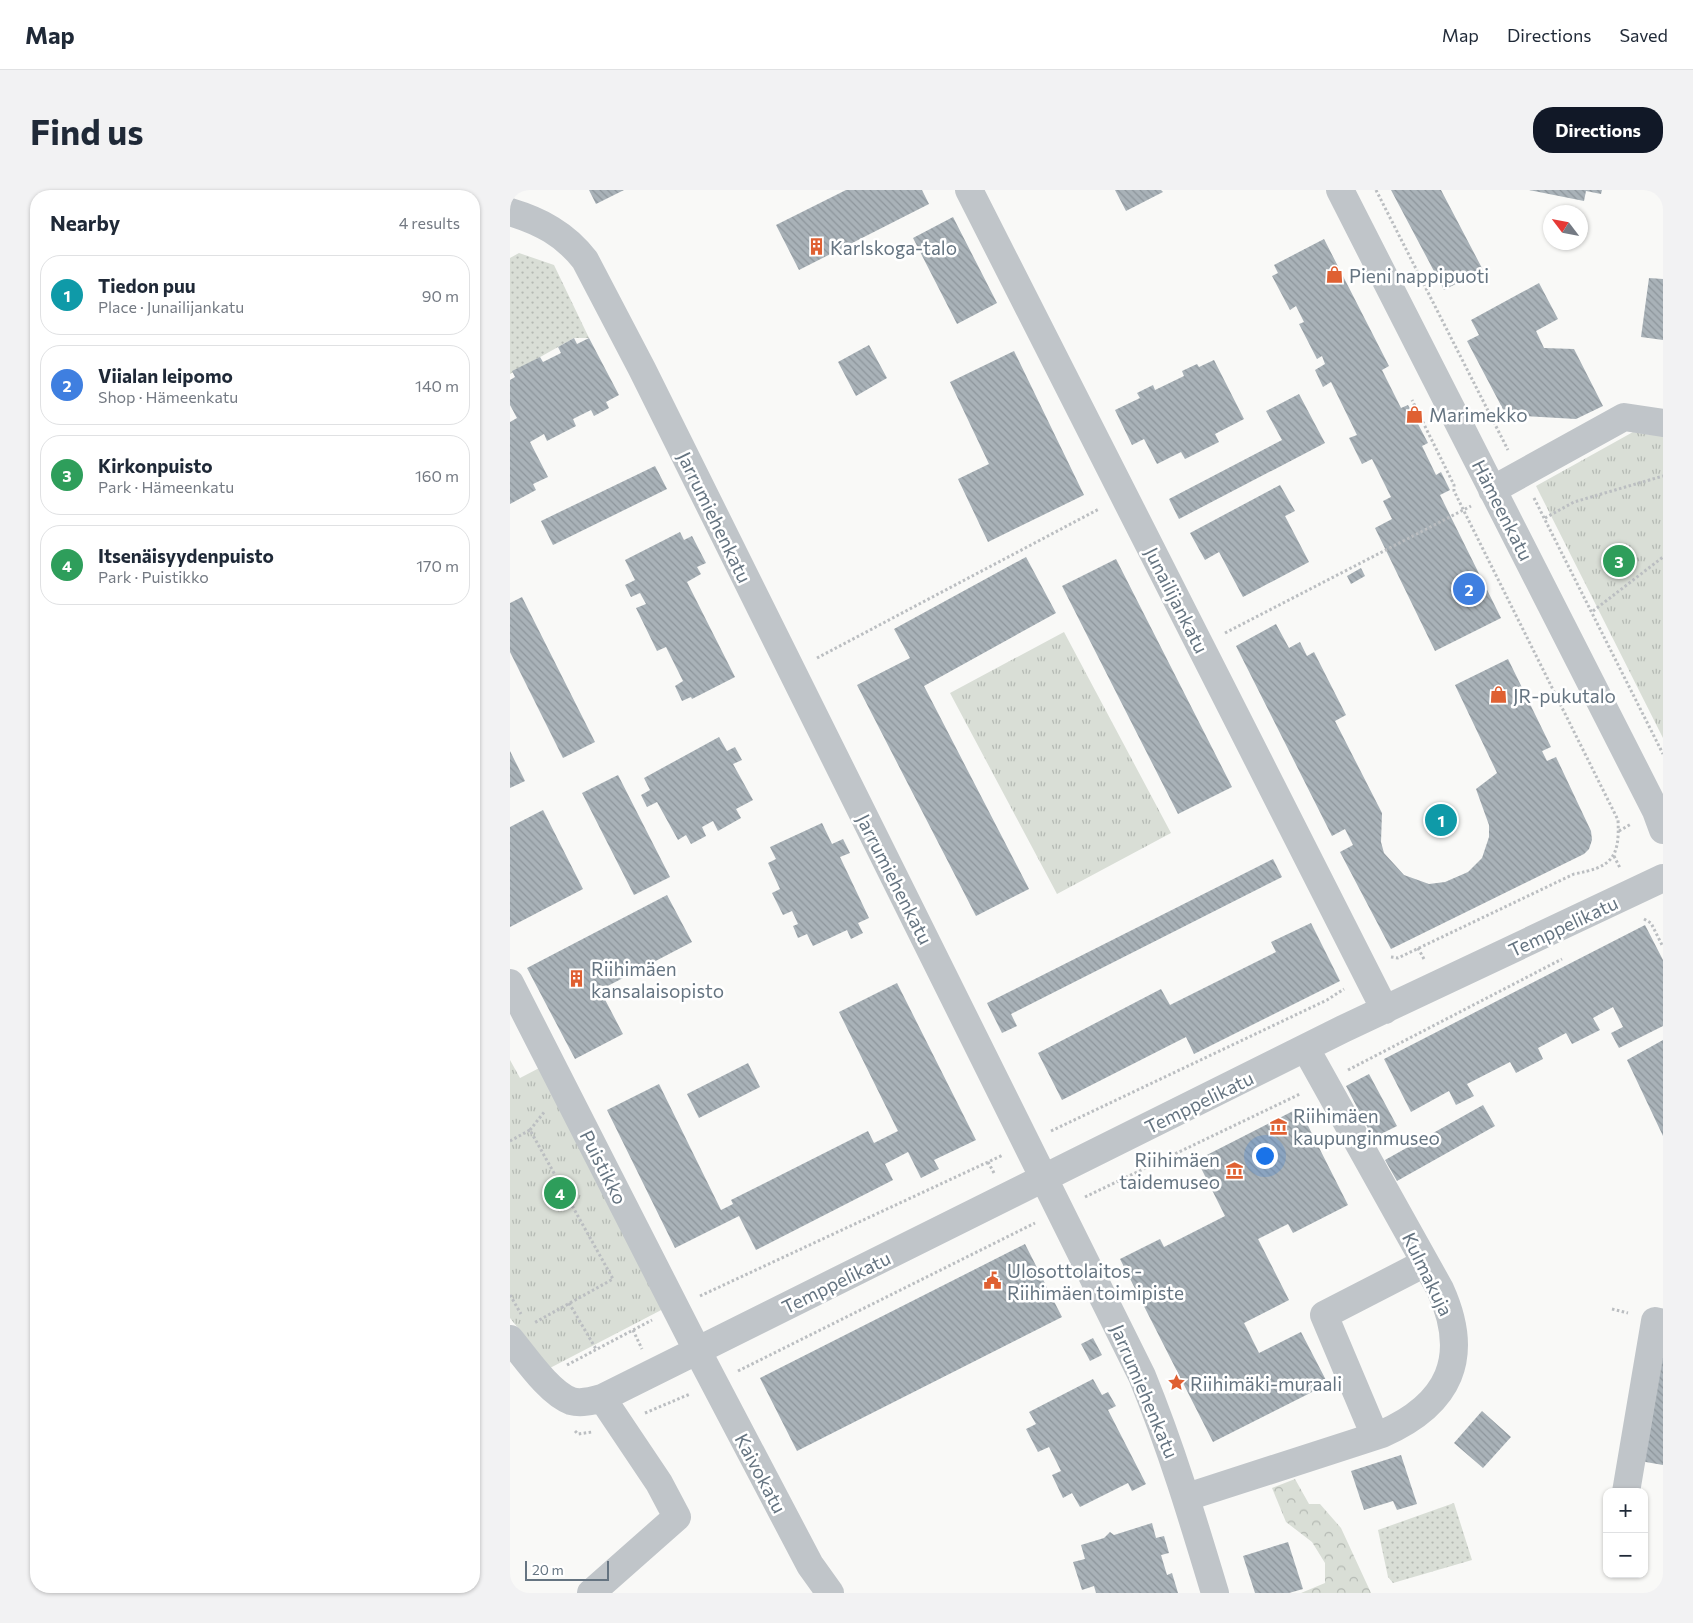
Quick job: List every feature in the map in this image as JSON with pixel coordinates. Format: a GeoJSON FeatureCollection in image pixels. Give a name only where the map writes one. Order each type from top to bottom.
{"type":"FeatureCollection","features":[{"type":"Feature","properties":{"kind":"street","name":"Junailijankatu"},"geometry":{"type":"LineString","coordinates":[[969,190],[1385,1010]]}},
{"type":"Feature","properties":{"kind":"street","name":"Hämeenkatu"},"geometry":{"type":"LineString","coordinates":[[1340,190],[1656,811],[1663,830]]}},
{"type":"Feature","properties":{"kind":"street","name":"Jarrumiehenkatu"},"geometry":{"type":"LineString","coordinates":[[510,212],[538,220],[575,246],[585,260],[1142,1376],[1162,1424],[1187,1497],[1215,1593]]}},
{"type":"Feature","properties":{"kind":"street"},"geometry":{"type":"LineString","coordinates":[[1492,490],[1624,417],[1663,423]]}},
{"type":"Feature","properties":{"kind":"street","name":"Temppelikatu"},"geometry":{"type":"LineString","coordinates":[[602,1398],[1436,984],[1638,906],[1663,878]]}},
{"type":"Feature","properties":{"kind":"street","name":"Puistikko"},"geometry":{"type":"LineString","coordinates":[[510,983],[697,1350]]}},
{"type":"Feature","properties":{"kind":"street","name":"Kulmakuja"},"geometry":{"type":"LineString","coordinates":[[1187,1497],[1375,1436],[1406,1423],[1425,1410],[1446,1382],[1454,1360],[1452,1319],[1440,1288],[1306,1049]]}},
{"type":"Feature","properties":{"kind":"street"},"geometry":{"type":"LineString","coordinates":[[1375,1436],[1324,1315],[1425,1263]]}},
{"type":"Feature","properties":{"kind":"street"},"geometry":{"type":"LineString","coordinates":[[1627,1488],[1655,1321],[1663,1323]]}},
{"type":"Feature","properties":{"kind":"street"},"geometry":{"type":"LineString","coordinates":[[520,1328],[548,1383],[572,1401],[587,1402],[602,1398],[659,1483],[677,1517],[590,1593]]}},
{"type":"Feature","properties":{"kind":"street","name":"Kaivokatu"},"geometry":{"type":"LineString","coordinates":[[697,1350],[810,1565],[830,1593]]}},
{"type":"Feature","properties":{"kind":"path","name":"Hämeenkatu"},"geometry":{"type":"LineString","coordinates":[[1376,190],[1508,450],[1593,611],[1663,754]]}},
{"type":"Feature","properties":{"kind":"path"},"geometry":{"type":"LineString","coordinates":[[1545,518],[1574,502],[1663,476]]}},
{"type":"Feature","properties":{"kind":"path","name":"Hämeenkatu"},"geometry":{"type":"LineString","coordinates":[[1451,478],[1464,510],[1618,820],[1618,843],[1614,856]]}},
{"type":"Feature","properties":{"kind":"path"},"geometry":{"type":"LineString","coordinates":[[1200,645],[1464,510],[1492,490]]}},
{"type":"Feature","properties":{"kind":"path"},"geometry":{"type":"LineString","coordinates":[[792,672],[1124,496]]}},
{"type":"Feature","properties":{"kind":"path"},"geometry":{"type":"LineString","coordinates":[[1593,611],[1663,558]]}},
{"type":"Feature","properties":{"kind":"path"},"geometry":{"type":"LineString","coordinates":[[548,1383],[568,1364],[676,1308],[1027,1144],[1328,1000],[1341,992],[1345,987],[1345,979],[1389,956],[1398,958],[1574,874],[1599,869],[1614,856],[1638,906],[1651,923],[1663,946]]}},
{"type":"Feature","properties":{"kind":"path"},"geometry":{"type":"LineString","coordinates":[[1635,923],[1638,906]]}},
{"type":"Feature","properties":{"kind":"path"},"geometry":{"type":"LineString","coordinates":[[571,1427],[578,1434],[608,1430],[714,1382],[1060,1210],[1325,1082],[1565,958]]}},
{"type":"Feature","properties":{"kind":"path"},"geometry":{"type":"LineString","coordinates":[[510,1141],[530,1130],[613,1278],[520,1328],[510,1295]]}},
{"type":"Feature","properties":{"kind":"path"},"geometry":{"type":"LineString","coordinates":[[569,1303],[596,1350]]}},
{"type":"Feature","properties":{"kind":"green space"},"geometry":{"type":"Polygon","coordinates":[[[519,253],[554,265],[589,338],[574,338],[510,374],[510,258],[519,253]]]}},
{"type":"Feature","properties":{"kind":"green space"},"geometry":{"type":"Polygon","coordinates":[[[1633,432],[1652,435],[1663,433],[1663,738],[1536,486],[1633,432]]]}},
{"type":"Feature","properties":{"kind":"green space"},"geometry":{"type":"Polygon","coordinates":[[[1064,632],[1171,833],[1057,894],[950,693],[1064,632]]]}},
{"type":"Feature","properties":{"kind":"green space"},"geometry":{"type":"Polygon","coordinates":[[[510,1060],[520,1078],[545,1065],[667,1307],[550,1368],[510,1318],[510,1060]]]}},
{"type":"Feature","properties":{"kind":"green space"},"geometry":{"type":"Polygon","coordinates":[[[1295,1479],[1309,1504],[1320,1504],[1341,1528],[1371,1593],[1301,1593],[1325,1583],[1325,1563],[1312,1542],[1286,1522],[1272,1488],[1295,1479]]]}},
{"type":"Feature","properties":{"kind":"green space"},"geometry":{"type":"Polygon","coordinates":[[[1454,1503],[1472,1560],[1393,1583],[1388,1577],[1378,1530],[1454,1503]]]}},
{"type":"Feature","properties":{"kind":"building"},"geometry":{"type":"Polygon","coordinates":[[[589,190],[624,190],[596,204],[589,190]]]}},
{"type":"Feature","properties":{"kind":"building","name":"Karlskoga-talo"},"geometry":{"type":"Polygon","coordinates":[[[846,190],[922,190],[929,204],[799,270],[776,225],[846,190]]]}},
{"type":"Feature","properties":{"kind":"building"},"geometry":{"type":"Polygon","coordinates":[[[1115,190],[1161,190],[1163,192],[1126,211],[1115,190]]]}},
{"type":"Feature","properties":{"kind":"building"},"geometry":{"type":"Polygon","coordinates":[[[1391,190],[1441,190],[1483,270],[1444,290],[1391,190]]]}},
{"type":"Feature","properties":{"kind":"building"},"geometry":{"type":"Polygon","coordinates":[[[1529,190],[1602,190],[1601,194],[1586,191],[1584,201],[1529,190]]]}},
{"type":"Feature","properties":{"kind":"building"},"geometry":{"type":"Polygon","coordinates":[[[953,217],[997,303],[957,324],[913,238],[953,217]]]}},
{"type":"Feature","properties":{"kind":"building"},"geometry":{"type":"Polygon","coordinates":[[[1324,239],[1389,366],[1382,370],[1401,408],[1408,405],[1428,443],[1422,446],[1436,475],[1441,472],[1450,490],[1440,495],[1501,618],[1435,651],[1375,528],[1392,519],[1383,501],[1391,497],[1372,459],[1362,464],[1349,438],[1357,435],[1331,382],[1323,387],[1315,370],[1325,364],[1322,356],[1317,359],[1299,324],[1304,322],[1296,306],[1290,310],[1272,276],[1278,273],[1274,265],[1324,239]]]}},
{"type":"Feature","properties":{"kind":"building"},"geometry":{"type":"Polygon","coordinates":[[[1649,278],[1663,279],[1663,340],[1641,337],[1649,278]]]}},
{"type":"Feature","properties":{"kind":"building"},"geometry":{"type":"Polygon","coordinates":[[[1539,283],[1558,319],[1536,331],[1544,348],[1574,349],[1603,406],[1576,419],[1506,415],[1467,341],[1479,335],[1471,320],[1539,283]]]}},
{"type":"Feature","properties":{"kind":"building"},"geometry":{"type":"Polygon","coordinates":[[[574,338],[577,344],[589,338],[619,395],[606,402],[609,408],[594,416],[591,410],[573,419],[576,426],[547,441],[544,434],[530,442],[548,477],[533,484],[536,490],[510,504],[510,422],[517,418],[510,405],[510,380],[515,377],[512,371],[540,357],[543,362],[561,353],[558,347],[574,338]]]}},
{"type":"Feature","properties":{"kind":"building"},"geometry":{"type":"Polygon","coordinates":[[[869,345],[887,378],[856,396],[838,362],[869,345]]]}},
{"type":"Feature","properties":{"kind":"building"},"geometry":{"type":"Polygon","coordinates":[[[1014,351],[1084,495],[988,542],[958,479],[989,464],[950,382],[1014,351]]]}},
{"type":"Feature","properties":{"kind":"building"},"geometry":{"type":"Polygon","coordinates":[[[1214,360],[1244,419],[1215,434],[1219,442],[1185,459],[1181,452],[1157,464],[1144,439],[1132,445],[1115,410],[1140,398],[1137,393],[1153,385],[1155,390],[1184,376],[1182,371],[1197,364],[1199,367],[1214,360]]]}},
{"type":"Feature","properties":{"kind":"building"},"geometry":{"type":"Polygon","coordinates":[[[1299,394],[1325,443],[1179,519],[1169,499],[1282,440],[1266,411],[1299,394]]]}},
{"type":"Feature","properties":{"kind":"building"},"geometry":{"type":"Polygon","coordinates":[[[655,466],[667,489],[553,545],[541,521],[655,466]]]}},
{"type":"Feature","properties":{"kind":"building"},"geometry":{"type":"Polygon","coordinates":[[[1280,485],[1295,511],[1285,516],[1309,562],[1243,597],[1219,552],[1205,560],[1190,533],[1280,485]]]}},
{"type":"Feature","properties":{"kind":"building"},"geometry":{"type":"Polygon","coordinates":[[[680,532],[684,540],[692,536],[706,563],[697,567],[701,574],[687,582],[735,677],[692,699],[691,697],[682,701],[675,686],[683,681],[666,647],[657,651],[636,608],[646,604],[640,593],[631,597],[625,585],[635,580],[625,560],[680,532]]]}},
{"type":"Feature","properties":{"kind":"building"},"geometry":{"type":"Polygon","coordinates":[[[1026,557],[1056,613],[924,686],[1029,889],[976,916],[857,685],[910,658],[894,629],[1026,557]]]}},
{"type":"Feature","properties":{"kind":"building"},"geometry":{"type":"Polygon","coordinates":[[[1116,559],[1232,787],[1178,814],[1062,586],[1116,559]]]}},
{"type":"Feature","properties":{"kind":"building"},"geometry":{"type":"Polygon","coordinates":[[[1361,568],[1365,576],[1351,584],[1347,576],[1361,568]]]}},
{"type":"Feature","properties":{"kind":"building"},"geometry":{"type":"Polygon","coordinates":[[[522,597],[595,742],[563,758],[510,652],[510,603],[522,597]]]}},
{"type":"Feature","properties":{"kind":"building"},"geometry":{"type":"Polygon","coordinates":[[[1276,624],[1289,648],[1300,642],[1307,656],[1314,652],[1346,715],[1335,721],[1382,813],[1381,842],[1384,853],[1404,875],[1429,884],[1445,882],[1468,872],[1482,858],[1489,837],[1489,825],[1476,789],[1497,773],[1455,685],[1508,659],[1551,747],[1542,751],[1547,761],[1556,757],[1591,831],[1592,840],[1589,849],[1584,854],[1391,949],[1340,852],[1353,845],[1345,829],[1332,836],[1236,646],[1276,624]]]}},
{"type":"Feature","properties":{"kind":"building"},"geometry":{"type":"Polygon","coordinates":[[[719,737],[727,751],[735,747],[742,760],[733,764],[753,800],[736,809],[741,818],[718,831],[713,821],[702,827],[706,836],[691,844],[686,835],[678,840],[657,802],[647,807],[641,795],[650,790],[644,778],[719,737]]]}},
{"type":"Feature","properties":{"kind":"building"},"geometry":{"type":"Polygon","coordinates":[[[510,751],[525,781],[510,788],[510,751]]]}},
{"type":"Feature","properties":{"kind":"building"},"geometry":{"type":"Polygon","coordinates":[[[618,775],[670,877],[634,895],[582,793],[618,775]]]}},
{"type":"Feature","properties":{"kind":"building"},"geometry":{"type":"Polygon","coordinates":[[[543,810],[583,889],[510,927],[510,827],[543,810]]]}},
{"type":"Feature","properties":{"kind":"building"},"geometry":{"type":"Polygon","coordinates":[[[822,823],[832,844],[843,839],[850,853],[840,857],[869,918],[858,923],[863,933],[851,939],[847,930],[813,946],[807,934],[798,938],[793,926],[798,924],[792,911],[783,915],[772,893],[780,889],[768,863],[776,859],[770,847],[822,823]]]}},
{"type":"Feature","properties":{"kind":"building"},"geometry":{"type":"Polygon","coordinates":[[[1273,859],[1282,877],[1011,1014],[1017,1026],[1002,1033],[987,1003],[1273,859]]]}},
{"type":"Feature","properties":{"kind":"building","name":"Riihimäen kansalaisopisto"},"geometry":{"type":"Polygon","coordinates":[[[667,895],[692,942],[600,990],[623,1034],[575,1059],[527,968],[667,895]]]}},
{"type":"Feature","properties":{"kind":"building"},"geometry":{"type":"Polygon","coordinates":[[[1311,923],[1340,981],[1194,1054],[1186,1037],[1062,1100],[1038,1053],[1161,989],[1170,1005],[1276,952],[1271,942],[1311,923]]]}},
{"type":"Feature","properties":{"kind":"building"},"geometry":{"type":"Polygon","coordinates":[[[1645,925],[1663,960],[1663,1026],[1619,1048],[1611,1033],[1623,1027],[1613,1007],[1593,1018],[1600,1030],[1572,1044],[1566,1033],[1538,1048],[1543,1059],[1516,1073],[1510,1062],[1467,1084],[1474,1096],[1456,1105],[1449,1091],[1411,1112],[1384,1059],[1645,925]]]}},
{"type":"Feature","properties":{"kind":"building"},"geometry":{"type":"Polygon","coordinates":[[[897,983],[976,1140],[934,1160],[939,1169],[921,1178],[908,1152],[885,1164],[893,1180],[756,1250],[739,1216],[675,1248],[607,1110],[659,1084],[721,1210],[733,1204],[731,1200],[868,1131],[874,1143],[898,1131],[839,1012],[897,983]]]}},
{"type":"Feature","properties":{"kind":"building"},"geometry":{"type":"Polygon","coordinates":[[[1663,1040],[1663,1136],[1627,1060],[1663,1040]]]}},
{"type":"Feature","properties":{"kind":"building"},"geometry":{"type":"Polygon","coordinates":[[[748,1063],[760,1087],[699,1118],[687,1094],[748,1063]]]}},
{"type":"Feature","properties":{"kind":"building"},"geometry":{"type":"Polygon","coordinates":[[[1369,1074],[1397,1126],[1373,1138],[1346,1086],[1369,1074]]]}},
{"type":"Feature","properties":{"kind":"building"},"geometry":{"type":"Polygon","coordinates":[[[1483,1105],[1495,1126],[1397,1181],[1385,1160],[1483,1105]]]}},
{"type":"Feature","properties":{"kind":"building"},"geometry":{"type":"Polygon","coordinates":[[[1299,1108],[1348,1205],[1293,1233],[1288,1224],[1258,1239],[1289,1300],[1244,1323],[1259,1353],[1301,1332],[1328,1384],[1213,1442],[1120,1259],[1160,1239],[1164,1247],[1225,1216],[1197,1160],[1299,1108]]]}},
{"type":"Feature","properties":{"kind":"building"},"geometry":{"type":"Polygon","coordinates":[[[1025,1244],[1062,1317],[797,1451],[760,1378],[1025,1244]]]}},
{"type":"Feature","properties":{"kind":"building"},"geometry":{"type":"Polygon","coordinates":[[[1093,1338],[1102,1355],[1090,1361],[1081,1344],[1093,1338]]]}},
{"type":"Feature","properties":{"kind":"building"},"geometry":{"type":"Polygon","coordinates":[[[1663,1344],[1663,1465],[1640,1461],[1663,1344]]]}},
{"type":"Feature","properties":{"kind":"building"},"geometry":{"type":"Polygon","coordinates":[[[1093,1379],[1102,1395],[1108,1392],[1116,1406],[1108,1410],[1146,1484],[1132,1491],[1128,1483],[1080,1507],[1072,1493],[1063,1498],[1052,1475],[1061,1471],[1049,1447],[1038,1452],[1026,1429],[1036,1424],[1029,1412],[1093,1379]]]}},
{"type":"Feature","properties":{"kind":"building"},"geometry":{"type":"Polygon","coordinates":[[[1482,1411],[1511,1437],[1483,1468],[1454,1443],[1482,1411]]]}},
{"type":"Feature","properties":{"kind":"building"},"geometry":{"type":"Polygon","coordinates":[[[1401,1455],[1417,1504],[1397,1510],[1393,1501],[1364,1510],[1351,1471],[1401,1455]]]}},
{"type":"Feature","properties":{"kind":"building"},"geometry":{"type":"Polygon","coordinates":[[[1152,1523],[1156,1538],[1164,1536],[1169,1553],[1161,1555],[1167,1575],[1172,1573],[1178,1593],[1096,1593],[1094,1586],[1082,1590],[1073,1562],[1085,1559],[1081,1545],[1104,1538],[1110,1532],[1114,1535],[1152,1523]]]}},
{"type":"Feature","properties":{"kind":"building"},"geometry":{"type":"Polygon","coordinates":[[[1288,1542],[1303,1589],[1289,1593],[1255,1593],[1243,1556],[1288,1542]]]}},
{"type":"Feature","properties":{"kind":"place","name":"Karlskoga-talo"},"geometry":{"type":"Point","coordinates":[816,247]}},
{"type":"Feature","properties":{"kind":"place","name":"Pieni nappipuoti"},"geometry":{"type":"Point","coordinates":[1335,275]}},
{"type":"Feature","properties":{"kind":"place","name":"Marimekko"},"geometry":{"type":"Point","coordinates":[1415,414]}},
{"type":"Feature","properties":{"kind":"place","name":"Kirkonpuisto"},"geometry":{"type":"Point","coordinates":[1619,561]}},
{"type":"Feature","properties":{"kind":"place","name":"Viialan leipomo"},"geometry":{"type":"Point","coordinates":[1469,589]}},
{"type":"Feature","properties":{"kind":"place","name":"JR-pukutalo"},"geometry":{"type":"Point","coordinates":[1499,695]}},
{"type":"Feature","properties":{"kind":"place","name":"Tiedon puu"},"geometry":{"type":"Point","coordinates":[1441,820]}},
{"type":"Feature","properties":{"kind":"place","name":"Riihimäen kansalaisopisto"},"geometry":{"type":"Point","coordinates":[577,979]}},
{"type":"Feature","properties":{"kind":"place","name":"Riihimäen kaupunginmuseo"},"geometry":{"type":"Point","coordinates":[1279,1126]}},
{"type":"Feature","properties":{"kind":"place","name":"Riihimäen taidemuseo"},"geometry":{"type":"Point","coordinates":[1234,1170]}},
{"type":"Feature","properties":{"kind":"place","name":"Itsenäisyydenpuisto"},"geometry":{"type":"Point","coordinates":[560,1193]}},
{"type":"Feature","properties":{"kind":"place","name":"Ulosottolaitos - Riihimäen toimipiste"},"geometry":{"type":"Point","coordinates":[993,1281]}},
{"type":"Feature","properties":{"kind":"place","name":"Riihimäki-muraali"},"geometry":{"type":"Point","coordinates":[1176,1383]}}]}
